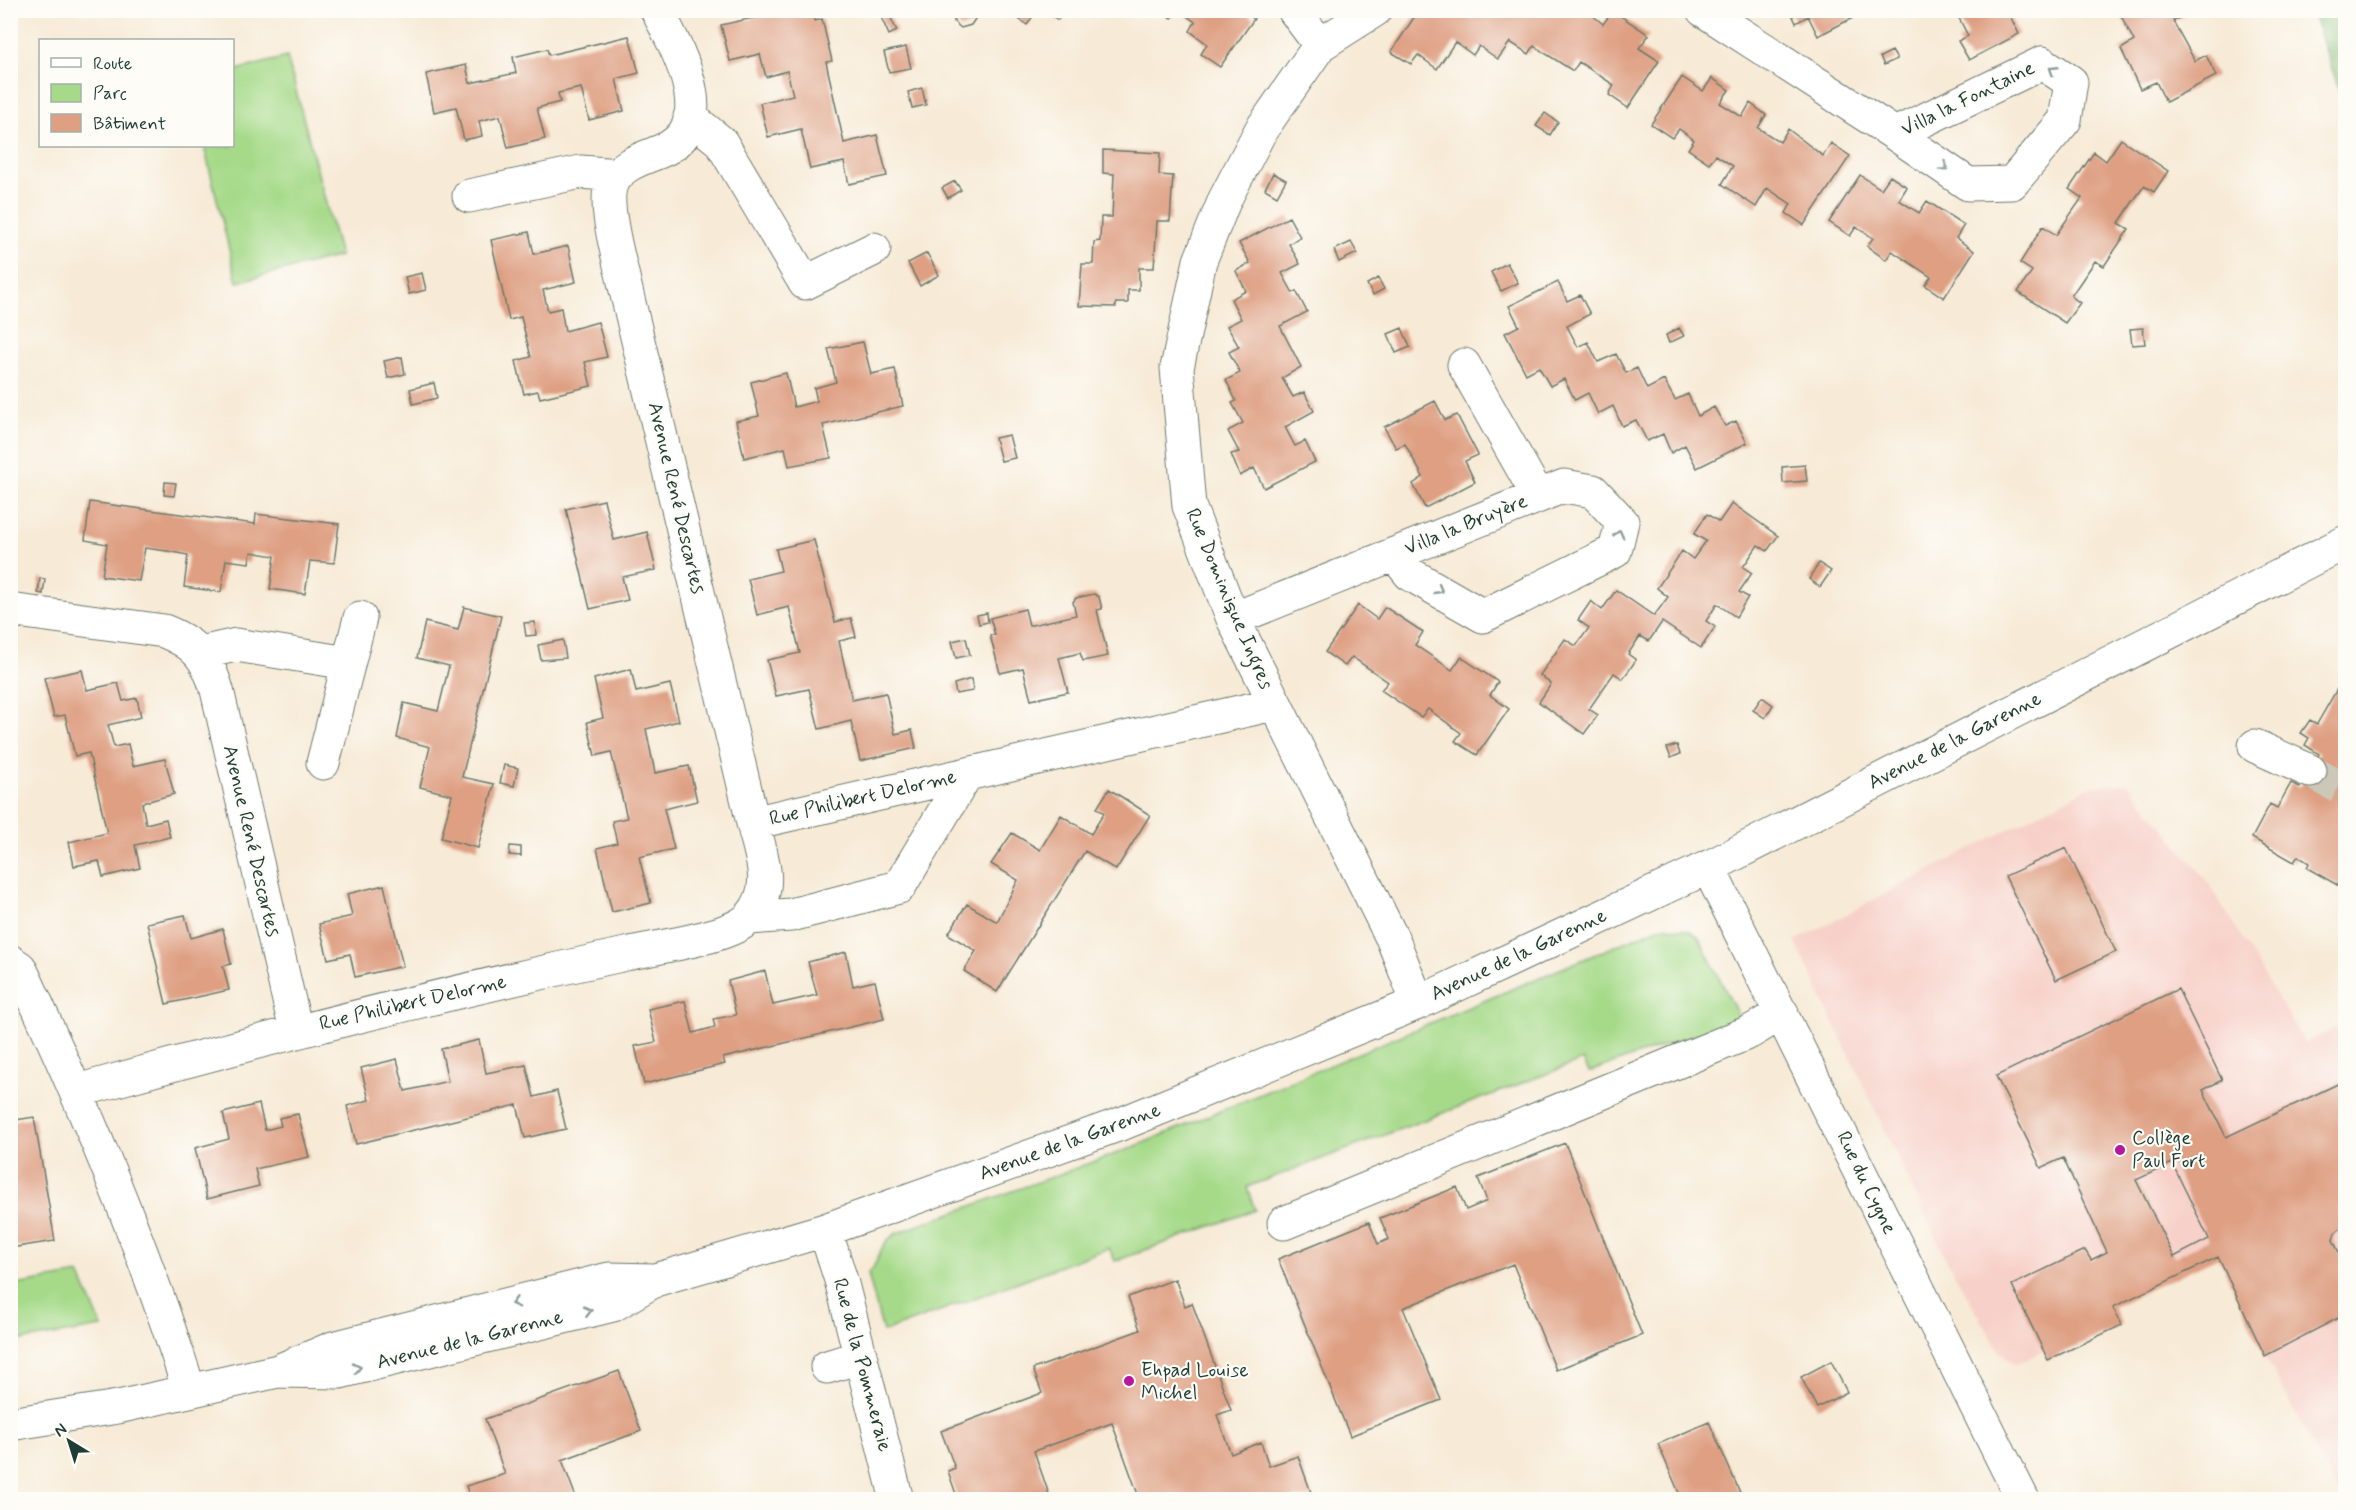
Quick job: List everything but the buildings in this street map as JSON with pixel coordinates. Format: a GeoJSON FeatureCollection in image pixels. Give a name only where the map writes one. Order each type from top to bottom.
{"type":"FeatureCollection","features":[{"type":"Feature","properties":{"kind":"street"},"geometry":{"type":"LineString","coordinates":[[469,196],[581,172],[618,175],[628,165],[673,146],[688,127],[693,105],[690,81],[657,10]]}},
{"type":"Feature","properties":{"kind":"street"},"geometry":{"type":"LineString","coordinates":[[1294,10],[1320,45]]}},
{"type":"Feature","properties":{"kind":"street","name":"Rue Dominique Ingres"},"geometry":{"type":"LineString","coordinates":[[1375,10],[1320,45],[1261,130],[1225,199],[1200,261],[1177,368],[1189,506],[1233,619],[1394,940],[1418,1003]]}},
{"type":"Feature","properties":{"kind":"street","name":"Villa la Fontaine"},"geometry":{"type":"LineString","coordinates":[[1703,10],[1968,183],[2012,183],[2066,120],[2071,82],[2043,63],[1895,134]]}},
{"type":"Feature","properties":{"kind":"street"},"geometry":{"type":"LineString","coordinates":[[690,117],[721,142],[805,283],[874,249]]}},
{"type":"Feature","properties":{"kind":"street","name":"Avenue René Descartes"},"geometry":{"type":"LineString","coordinates":[[618,175],[612,183],[609,209],[615,240],[753,823]]}},
{"type":"Feature","properties":{"kind":"street","name":"Villa la Bruyère"},"geometry":{"type":"LineString","coordinates":[[1464,365],[1539,496]]}},
{"type":"Feature","properties":{"kind":"street","name":"Villa la Bruyère"},"geometry":{"type":"LineString","coordinates":[[1233,619],[1564,486],[1593,491],[1622,522],[1615,551],[1483,616],[1410,574],[1395,554]]}},
{"type":"Feature","properties":{"kind":"street","name":"Avenue de la Garenne"},"geometry":{"type":"LineString","coordinates":[[10,1424],[118,1407],[278,1371],[340,1372],[613,1305],[655,1280],[825,1230],[1126,1122],[1418,1003],[1708,867],[2346,542]]}},
{"type":"Feature","properties":{"kind":"street","name":"Avenue René Descartes"},"geometry":{"type":"LineString","coordinates":[[10,610],[164,631],[183,639],[200,653],[211,670],[217,690],[296,1031]]}},
{"type":"Feature","properties":{"kind":"street"},"geometry":{"type":"LineString","coordinates":[[323,763],[360,618]]}},
{"type":"Feature","properties":{"kind":"street"},"geometry":{"type":"LineString","coordinates":[[200,653],[236,645],[348,663]]}},
{"type":"Feature","properties":{"kind":"street","name":"Rue Philibert Delorme"},"geometry":{"type":"LineString","coordinates":[[77,1091],[296,1031],[582,963],[725,932],[749,918],[762,900],[766,879],[753,823],[1274,704]]}},
{"type":"Feature","properties":{"kind":"street"},"geometry":{"type":"LineString","coordinates":[[2255,746],[2310,771]]}},
{"type":"Feature","properties":{"kind":"street","name":"Rue Philibert Delorme"},"geometry":{"type":"LineString","coordinates":[[749,918],[791,915],[898,886],[966,775]]}},
{"type":"Feature","properties":{"kind":"street","name":"Rue du Cygne"},"geometry":{"type":"LineString","coordinates":[[1708,867],[2023,1500]]}},
{"type":"Feature","properties":{"kind":"street"},"geometry":{"type":"LineString","coordinates":[[10,962],[20,968],[77,1091],[164,1314],[189,1390]]}},
{"type":"Feature","properties":{"kind":"street"},"geometry":{"type":"LineString","coordinates":[[1284,1223],[1750,1032],[1782,1013]]}},
{"type":"Feature","properties":{"kind":"street","name":"Rue de la Pommeraie"},"geometry":{"type":"LineString","coordinates":[[825,1230],[841,1280],[897,1500]]}},
{"type":"Feature","properties":{"kind":"street"},"geometry":{"type":"LineString","coordinates":[[827,1367],[860,1357]]}},
{"type":"Feature","properties":{"kind":"shaded area","name":"Collège Paul Fort"},"geometry":{"type":"Polygon","coordinates":[[[2128,784],[2209,883],[2305,1043],[2345,1024],[2345,1498],[2341,1498],[2265,1356],[2218,1257],[2113,1306],[2122,1325],[2048,1360],[2043,1351],[2015,1365],[1998,1349],[1947,1261],[1795,941],[2091,786],[2128,784]]]}},
{"type":"Feature","properties":{"kind":"green space"},"geometry":{"type":"Polygon","coordinates":[[[2312,11],[2345,11],[2345,107],[2312,11]]]}},
{"type":"Feature","properties":{"kind":"green space"},"geometry":{"type":"Polygon","coordinates":[[[287,57],[340,256],[237,282],[204,147],[234,147],[234,71],[287,57]]]}},
{"type":"Feature","properties":{"kind":"green space"},"geometry":{"type":"Polygon","coordinates":[[[1663,926],[1690,931],[1698,936],[1740,1019],[1589,1072],[1583,1060],[1247,1187],[1255,1210],[1115,1261],[1109,1248],[883,1332],[868,1274],[885,1243],[897,1233],[1129,1149],[1663,926]]]}},
{"type":"Feature","properties":{"kind":"green space"},"geometry":{"type":"Polygon","coordinates":[[[79,1274],[102,1327],[11,1342],[11,1286],[79,1274]]]}},
{"type":"Feature","properties":{"kind":"tunnel"},"geometry":{"type":"LineString","coordinates":[[2310,771],[2346,791]]}},
{"type":"Feature","properties":{"kind":"place","name":"Collège Paul Fort"},"geometry":{"type":"Point","coordinates":[2120,1150]}},
{"type":"Feature","properties":{"kind":"place","name":"Ehpad Louise Michel"},"geometry":{"type":"Point","coordinates":[1129,1381]}}]}
